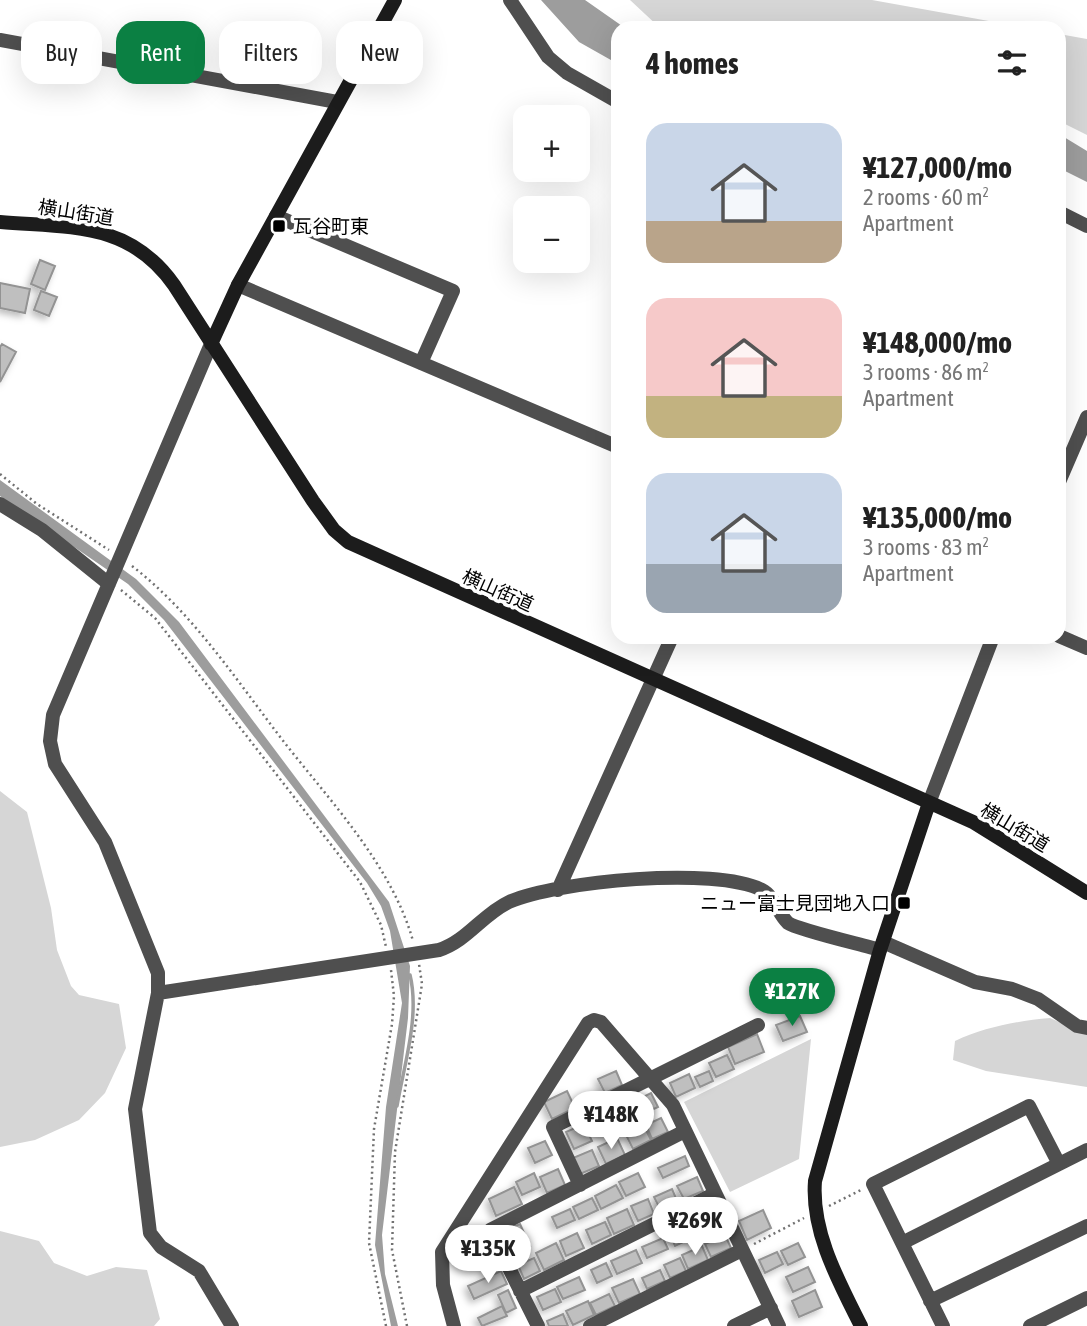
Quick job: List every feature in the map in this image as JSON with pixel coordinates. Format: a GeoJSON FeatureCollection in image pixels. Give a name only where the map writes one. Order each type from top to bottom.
{"type":"FeatureCollection","features":[{"type":"Feature","properties":{"kind":"street"},"geometry":{"type":"LineString","coordinates":[[232,1326],[199,1271],[161,1247],[150,1233],[135,1109],[158,993],[158,973],[105,842],[55,764],[50,741],[53,715],[238,285],[394,0]]}},
{"type":"Feature","properties":{"kind":"street"},"geometry":{"type":"LineString","coordinates":[[510,0],[548,57],[567,73],[611,98]]}},
{"type":"Feature","properties":{"kind":"street"},"geometry":{"type":"LineString","coordinates":[[0,40],[337,102]]}},
{"type":"Feature","properties":{"kind":"street"},"geometry":{"type":"LineString","coordinates":[[276,216],[453,291],[421,363]]}},
{"type":"Feature","properties":{"kind":"street"},"geometry":{"type":"LineString","coordinates":[[1066,216],[1087,226]]}},
{"type":"Feature","properties":{"kind":"street","name":"横山街道"},"geometry":{"type":"LineString","coordinates":[[0,222],[103,233],[135,245],[161,267],[313,501],[334,530],[348,542],[973,822],[1087,893]]}},
{"type":"Feature","properties":{"kind":"street"},"geometry":{"type":"LineString","coordinates":[[238,285],[611,444]]}},
{"type":"Feature","properties":{"kind":"street"},"geometry":{"type":"LineString","coordinates":[[1066,466],[1087,417]]}},
{"type":"Feature","properties":{"kind":"street"},"geometry":{"type":"LineString","coordinates":[[0,504],[42,530],[109,584]]}},
{"type":"Feature","properties":{"kind":"street"},"geometry":{"type":"LineString","coordinates":[[1066,639],[1087,648]]}},
{"type":"Feature","properties":{"kind":"street"},"geometry":{"type":"LineString","coordinates":[[558,890],[669,644]]}},
{"type":"Feature","properties":{"kind":"street"},"geometry":{"type":"LineString","coordinates":[[861,1326],[827,1252],[814,1196],[820,1156],[882,946],[929,803],[990,644]]}},
{"type":"Feature","properties":{"kind":"street"},"geometry":{"type":"LineString","coordinates":[[158,993],[417,954],[455,945],[509,902],[558,890],[666,878],[720,878],[764,890],[789,923],[882,946],[975,982],[1012,989],[1038,999],[1077,1026],[1087,1028]]}},
{"type":"Feature","properties":{"kind":"street"},"geometry":{"type":"LineString","coordinates":[[454,1326],[443,1285],[442,1252],[588,1023],[594,1020],[601,1022],[673,1105],[779,1326]]}},
{"type":"Feature","properties":{"kind":"street"},"geometry":{"type":"LineString","coordinates":[[580,1185],[553,1127],[758,1025]]}},
{"type":"Feature","properties":{"kind":"street"},"geometry":{"type":"LineString","coordinates":[[943,1326],[873,1184],[1029,1106],[1059,1164]]}},
{"type":"Feature","properties":{"kind":"street"},"geometry":{"type":"LineString","coordinates":[[538,1326],[490,1230],[685,1131]]}},
{"type":"Feature","properties":{"kind":"street"},"geometry":{"type":"LineString","coordinates":[[902,1243],[1087,1150]]}},
{"type":"Feature","properties":{"kind":"street"},"geometry":{"type":"LineString","coordinates":[[520,1290],[714,1194]]}},
{"type":"Feature","properties":{"kind":"street"},"geometry":{"type":"LineString","coordinates":[[930,1301],[1087,1226]]}},
{"type":"Feature","properties":{"kind":"street"},"geometry":{"type":"LineString","coordinates":[[590,1326],[742,1250]]}},
{"type":"Feature","properties":{"kind":"street"},"geometry":{"type":"LineString","coordinates":[[1030,1326],[1087,1298]]}},
{"type":"Feature","properties":{"kind":"street"},"geometry":{"type":"LineString","coordinates":[[734,1326],[771,1308]]}},
{"type":"Feature","properties":{"kind":"path"},"geometry":{"type":"LineString","coordinates":[[0,474],[37,504],[120,557],[159,587],[189,619],[348,824],[399,900],[417,954],[422,984],[395,1152],[392,1250],[407,1326]]}},
{"type":"Feature","properties":{"kind":"path"},"geometry":{"type":"LineString","coordinates":[[109,584],[131,596],[155,618],[360,882],[381,925],[394,996],[374,1129],[369,1243],[386,1326]]}},
{"type":"Feature","properties":{"kind":"shaded area"},"geometry":{"type":"Polygon","coordinates":[[[541,0],[585,0],[615,21],[611,21],[611,60],[579,42],[541,0]]]}},
{"type":"Feature","properties":{"kind":"shaded area"},"geometry":{"type":"Polygon","coordinates":[[[630,0],[872,0],[988,21],[652,21],[630,0]]]}},
{"type":"Feature","properties":{"kind":"shaded area"},"geometry":{"type":"Polygon","coordinates":[[[1066,35],[1087,39],[1087,135],[1066,124],[1066,35]]]}},
{"type":"Feature","properties":{"kind":"shaded area"},"geometry":{"type":"Polygon","coordinates":[[[1066,138],[1087,151],[1087,182],[1066,172],[1066,138]]]}},
{"type":"Feature","properties":{"kind":"shaded area"},"geometry":{"type":"Polygon","coordinates":[[[0,480],[136,579],[179,622],[389,902],[410,966],[408,1018],[382,1235],[385,1274],[398,1326],[391,1326],[375,1245],[386,1107],[402,1003],[390,931],[381,906],[367,883],[164,620],[128,584],[0,496],[0,480]]]}},
{"type":"Feature","properties":{"kind":"shaded area"},"geometry":{"type":"Polygon","coordinates":[[[0,791],[27,812],[51,908],[57,950],[71,986],[79,995],[119,1004],[126,1048],[105,1093],[79,1120],[35,1140],[0,1147],[0,791]]]}},
{"type":"Feature","properties":{"kind":"shaded area"},"geometry":{"type":"Polygon","coordinates":[[[1050,1018],[1087,1034],[1087,1087],[986,1071],[953,1060],[955,1041],[1001,1025],[1050,1018]]]}},
{"type":"Feature","properties":{"kind":"shaded area"},"geometry":{"type":"Polygon","coordinates":[[[811,1039],[799,1159],[730,1192],[684,1102],[811,1039]]]}},
{"type":"Feature","properties":{"kind":"shaded area"},"geometry":{"type":"Polygon","coordinates":[[[0,1231],[39,1241],[54,1263],[87,1276],[116,1267],[147,1270],[160,1319],[154,1326],[0,1326],[0,1231]]]}},
{"type":"Feature","properties":{"kind":"building"},"geometry":{"type":"Polygon","coordinates":[[[40,260],[55,266],[45,290],[31,284],[40,260]]]}},
{"type":"Feature","properties":{"kind":"building"},"geometry":{"type":"Polygon","coordinates":[[[0,283],[30,289],[25,313],[0,308],[0,283]]]}},
{"type":"Feature","properties":{"kind":"building"},"geometry":{"type":"Polygon","coordinates":[[[41,291],[57,297],[49,316],[34,310],[41,291]]]}},
{"type":"Feature","properties":{"kind":"building"},"geometry":{"type":"Polygon","coordinates":[[[2,344],[16,352],[0,382],[0,347],[2,344]]]}},
{"type":"Feature","properties":{"kind":"building"},"geometry":{"type":"Polygon","coordinates":[[[800,1016],[807,1032],[783,1041],[776,1025],[800,1016]]]}},
{"type":"Feature","properties":{"kind":"building"},"geometry":{"type":"Polygon","coordinates":[[[757,1034],[764,1052],[735,1064],[728,1047],[757,1034]]]}},
{"type":"Feature","properties":{"kind":"building"},"geometry":{"type":"Polygon","coordinates":[[[727,1055],[734,1069],[716,1077],[709,1063],[727,1055]]]}},
{"type":"Feature","properties":{"kind":"building"},"geometry":{"type":"Polygon","coordinates":[[[616,1071],[622,1085],[605,1093],[598,1079],[616,1071]]]}},
{"type":"Feature","properties":{"kind":"building"},"geometry":{"type":"Polygon","coordinates":[[[709,1071],[713,1081],[700,1087],[695,1077],[709,1071]]]}},
{"type":"Feature","properties":{"kind":"building"},"geometry":{"type":"Polygon","coordinates":[[[689,1074],[695,1088],[676,1097],[670,1083],[689,1074]]]}},
{"type":"Feature","properties":{"kind":"building"},"geometry":{"type":"Polygon","coordinates":[[[567,1091],[575,1108],[552,1119],[544,1102],[567,1091]]]}},
{"type":"Feature","properties":{"kind":"building"},"geometry":{"type":"Polygon","coordinates":[[[651,1093],[658,1107],[639,1116],[633,1102],[651,1093]]]}},
{"type":"Feature","properties":{"kind":"building"},"geometry":{"type":"Polygon","coordinates":[[[628,1104],[634,1119],[617,1127],[610,1111],[628,1104]]]}},
{"type":"Feature","properties":{"kind":"building"},"geometry":{"type":"Polygon","coordinates":[[[608,1115],[615,1129],[600,1136],[593,1122],[608,1115]]]}},
{"type":"Feature","properties":{"kind":"building"},"geometry":{"type":"Polygon","coordinates":[[[661,1118],[668,1132],[652,1139],[646,1125],[661,1118]]]}},
{"type":"Feature","properties":{"kind":"building"},"geometry":{"type":"Polygon","coordinates":[[[584,1124],[592,1141],[574,1149],[566,1132],[584,1124]]]}},
{"type":"Feature","properties":{"kind":"building"},"geometry":{"type":"Polygon","coordinates":[[[644,1126],[651,1140],[633,1149],[626,1135],[644,1126]]]}},
{"type":"Feature","properties":{"kind":"building"},"geometry":{"type":"Polygon","coordinates":[[[617,1138],[625,1155],[606,1164],[598,1147],[617,1138]]]}},
{"type":"Feature","properties":{"kind":"building"},"geometry":{"type":"Polygon","coordinates":[[[545,1141],[552,1155],[535,1163],[528,1148],[545,1141]]]}},
{"type":"Feature","properties":{"kind":"building"},"geometry":{"type":"Polygon","coordinates":[[[592,1150],[599,1166],[580,1174],[573,1158],[592,1150]]]}},
{"type":"Feature","properties":{"kind":"building"},"geometry":{"type":"Polygon","coordinates":[[[685,1156],[689,1166],[663,1178],[658,1168],[685,1156]]]}},
{"type":"Feature","properties":{"kind":"building"},"geometry":{"type":"Polygon","coordinates":[[[558,1169],[565,1185],[547,1193],[540,1177],[558,1169]]]}},
{"type":"Feature","properties":{"kind":"building"},"geometry":{"type":"Polygon","coordinates":[[[534,1173],[540,1187],[522,1195],[516,1182],[534,1173]]]}},
{"type":"Feature","properties":{"kind":"building"},"geometry":{"type":"Polygon","coordinates":[[[638,1173],[645,1187],[626,1196],[619,1182],[638,1173]]]}},
{"type":"Feature","properties":{"kind":"building"},"geometry":{"type":"Polygon","coordinates":[[[697,1177],[703,1191],[684,1199],[677,1186],[697,1177]]]}},
{"type":"Feature","properties":{"kind":"building"},"geometry":{"type":"Polygon","coordinates":[[[616,1185],[623,1198],[601,1209],[595,1196],[616,1185]]]}},
{"type":"Feature","properties":{"kind":"building"},"geometry":{"type":"Polygon","coordinates":[[[514,1187],[522,1204],[496,1216],[489,1199],[514,1187]]]}},
{"type":"Feature","properties":{"kind":"building"},"geometry":{"type":"Polygon","coordinates":[[[672,1189],[678,1203],[661,1211],[654,1197],[672,1189]]]}},
{"type":"Feature","properties":{"kind":"building"},"geometry":{"type":"Polygon","coordinates":[[[592,1198],[598,1210],[579,1219],[573,1207],[592,1198]]]}},
{"type":"Feature","properties":{"kind":"building"},"geometry":{"type":"Polygon","coordinates":[[[648,1199],[654,1214],[638,1221],[631,1206],[648,1199]]]}},
{"type":"Feature","properties":{"kind":"building"},"geometry":{"type":"Polygon","coordinates":[[[570,1209],[575,1220],[557,1228],[552,1217],[570,1209]]]}},
{"type":"Feature","properties":{"kind":"building"},"geometry":{"type":"Polygon","coordinates":[[[627,1209],[634,1225],[614,1234],[607,1218],[627,1209]]]}},
{"type":"Feature","properties":{"kind":"building"},"geometry":{"type":"Polygon","coordinates":[[[712,1209],[720,1225],[698,1235],[690,1219],[712,1209]]]}},
{"type":"Feature","properties":{"kind":"building"},"geometry":{"type":"Polygon","coordinates":[[[763,1210],[771,1228],[747,1240],[739,1221],[763,1210]]]}},
{"type":"Feature","properties":{"kind":"building"},"geometry":{"type":"Polygon","coordinates":[[[605,1222],[611,1235],[592,1244],[586,1230],[605,1222]]]}},
{"type":"Feature","properties":{"kind":"building"},"geometry":{"type":"Polygon","coordinates":[[[520,1224],[530,1246],[512,1254],[501,1232],[520,1224]]]}},
{"type":"Feature","properties":{"kind":"building"},"geometry":{"type":"Polygon","coordinates":[[[690,1224],[696,1236],[675,1246],[669,1233],[690,1224]]]}},
{"type":"Feature","properties":{"kind":"building"},"geometry":{"type":"Polygon","coordinates":[[[577,1233],[584,1248],[566,1256],[560,1241],[577,1233]]]}},
{"type":"Feature","properties":{"kind":"building"},"geometry":{"type":"Polygon","coordinates":[[[725,1235],[731,1248],[711,1257],[705,1244],[725,1235]]]}},
{"type":"Feature","properties":{"kind":"building"},"geometry":{"type":"Polygon","coordinates":[[[663,1238],[668,1249],[647,1258],[642,1247],[663,1238]]]}},
{"type":"Feature","properties":{"kind":"building"},"geometry":{"type":"Polygon","coordinates":[[[556,1243],[564,1260],[544,1270],[536,1253],[556,1243]]]}},
{"type":"Feature","properties":{"kind":"building"},"geometry":{"type":"Polygon","coordinates":[[[798,1243],[805,1257],[788,1265],[781,1251],[798,1243]]]}},
{"type":"Feature","properties":{"kind":"building"},"geometry":{"type":"Polygon","coordinates":[[[702,1246],[708,1260],[688,1269],[682,1255],[702,1246]]]}},
{"type":"Feature","properties":{"kind":"building"},"geometry":{"type":"Polygon","coordinates":[[[636,1250],[642,1263],[617,1274],[611,1261],[636,1250]]]}},
{"type":"Feature","properties":{"kind":"building"},"geometry":{"type":"Polygon","coordinates":[[[777,1252],[783,1264],[765,1273],[759,1260],[777,1252]]]}},
{"type":"Feature","properties":{"kind":"building"},"geometry":{"type":"Polygon","coordinates":[[[534,1258],[540,1271],[524,1279],[518,1265],[534,1258]]]}},
{"type":"Feature","properties":{"kind":"building"},"geometry":{"type":"Polygon","coordinates":[[[680,1258],[686,1271],[670,1278],[664,1265],[680,1258]]]}},
{"type":"Feature","properties":{"kind":"building"},"geometry":{"type":"Polygon","coordinates":[[[606,1263],[612,1276],[597,1283],[591,1270],[606,1263]]]}},
{"type":"Feature","properties":{"kind":"building"},"geometry":{"type":"Polygon","coordinates":[[[808,1267],[815,1282],[793,1292],[786,1277],[808,1267]]]}},
{"type":"Feature","properties":{"kind":"building"},"geometry":{"type":"Polygon","coordinates":[[[660,1270],[665,1281],[647,1289],[642,1278],[660,1270]]]}},
{"type":"Feature","properties":{"kind":"building"},"geometry":{"type":"Polygon","coordinates":[[[501,1271],[507,1284],[474,1299],[468,1286],[501,1271]]]}},
{"type":"Feature","properties":{"kind":"building"},"geometry":{"type":"Polygon","coordinates":[[[579,1277],[585,1290],[563,1299],[557,1287],[579,1277]]]}},
{"type":"Feature","properties":{"kind":"building"},"geometry":{"type":"Polygon","coordinates":[[[633,1279],[640,1294],[619,1303],[612,1288],[633,1279]]]}},
{"type":"Feature","properties":{"kind":"building"},"geometry":{"type":"Polygon","coordinates":[[[555,1289],[561,1302],[543,1310],[537,1297],[555,1289]]]}},
{"type":"Feature","properties":{"kind":"building"},"geometry":{"type":"Polygon","coordinates":[[[508,1290],[516,1308],[506,1313],[498,1295],[508,1290]]]}},
{"type":"Feature","properties":{"kind":"building"},"geometry":{"type":"Polygon","coordinates":[[[815,1290],[822,1307],[799,1317],[792,1301],[815,1290]]]}},
{"type":"Feature","properties":{"kind":"building"},"geometry":{"type":"Polygon","coordinates":[[[609,1294],[615,1306],[596,1315],[590,1303],[609,1294]]]}},
{"type":"Feature","properties":{"kind":"building"},"geometry":{"type":"Polygon","coordinates":[[[588,1301],[594,1315],[573,1325],[566,1311],[588,1301]]]}},
{"type":"Feature","properties":{"kind":"building"},"geometry":{"type":"Polygon","coordinates":[[[502,1306],[507,1316],[482,1326],[478,1318],[502,1306]]]}},
{"type":"Feature","properties":{"kind":"building"},"geometry":{"type":"Polygon","coordinates":[[[563,1314],[568,1326],[549,1326],[547,1321],[563,1314]]]}},
{"type":"Feature","properties":{"kind":"waterway"},"geometry":{"type":"LineString","coordinates":[[397,1106],[412,1024],[413,991],[410,975]]}},
{"type":"Feature","properties":{"kind":"place","name":"瓦谷町東"},"geometry":{"type":"Point","coordinates":[279,226]}},
{"type":"Feature","properties":{"kind":"place","name":"ニュー富士見団地入口"},"geometry":{"type":"Point","coordinates":[904,903]}}]}
